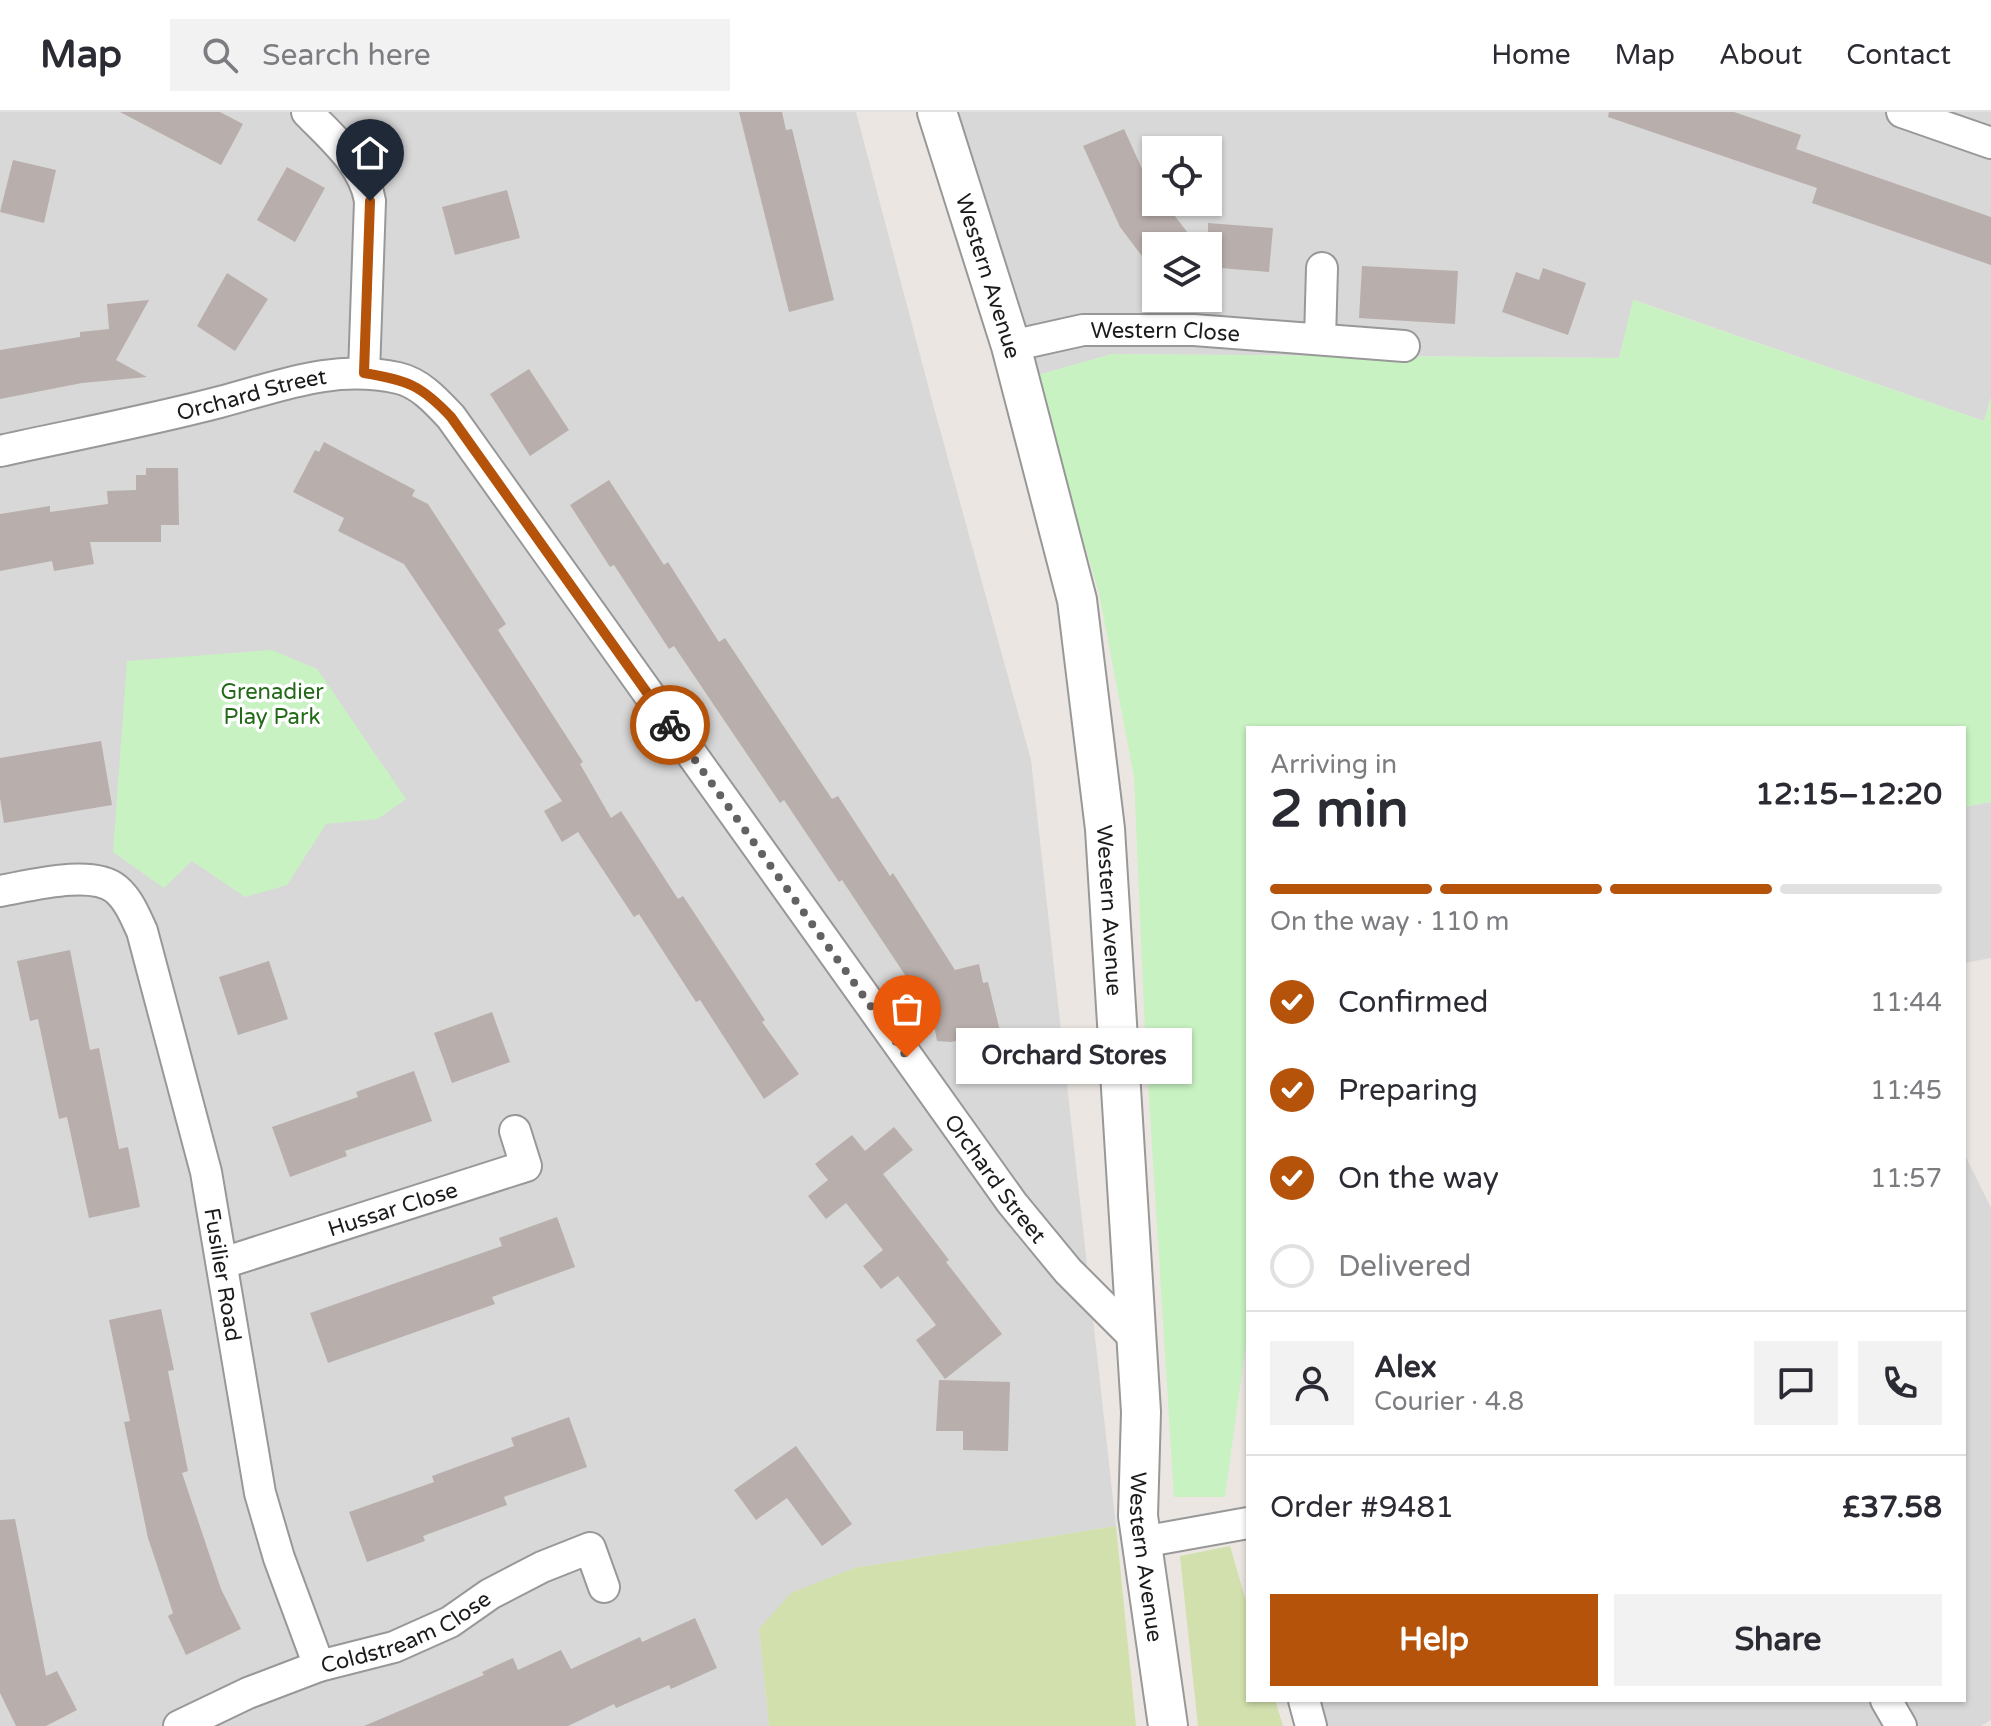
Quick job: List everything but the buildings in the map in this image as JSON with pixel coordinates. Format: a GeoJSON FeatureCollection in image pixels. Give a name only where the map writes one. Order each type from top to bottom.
{"type":"FeatureCollection","features":[{"type":"Feature","properties":{"kind":"street"},"geometry":{"type":"LineString","coordinates":[[307,112],[355,164],[367,183],[370,201],[364,373]]}},
{"type":"Feature","properties":{"kind":"street","name":"Western Avenue"},"geometry":{"type":"LineString","coordinates":[[937,112],[1011,346],[1077,600],[1105,829],[1141,1412],[1138,1516],[1168,1726]]}},
{"type":"Feature","properties":{"kind":"street"},"geometry":{"type":"LineString","coordinates":[[1902,112],[1991,143]]}},
{"type":"Feature","properties":{"kind":"street"},"geometry":{"type":"LineString","coordinates":[[1320,339],[1322,268]]}},
{"type":"Feature","properties":{"kind":"street","name":"Western Close"},"geometry":{"type":"LineString","coordinates":[[1011,346],[1083,330],[1194,330],[1404,346]]}},
{"type":"Feature","properties":{"kind":"street","name":"Orchard Street"},"geometry":{"type":"LineString","coordinates":[[0,451],[219,402],[316,375],[364,373],[402,379],[430,394],[451,417],[1012,1203],[1068,1271],[1134,1337]]}},
{"type":"Feature","properties":{"kind":"street","name":"Fusilier Road"},"geometry":{"type":"LineString","coordinates":[[0,891],[83,879],[114,887],[131,907],[142,931],[206,1172],[260,1493],[279,1558],[319,1666]]}},
{"type":"Feature","properties":{"kind":"street","name":"Hussar Close"},"geometry":{"type":"LineString","coordinates":[[223,1263],[526,1166],[515,1131]]}},
{"type":"Feature","properties":{"kind":"street"},"geometry":{"type":"LineString","coordinates":[[1142,1542],[1246,1523]]}},
{"type":"Feature","properties":{"kind":"street","name":"Coldstream Close"},"geometry":{"type":"LineString","coordinates":[[179,1726],[248,1693],[319,1666],[394,1647],[450,1622],[490,1594],[542,1567],[590,1548],[604,1587]]}},
{"type":"Feature","properties":{"kind":"street"},"geometry":{"type":"LineString","coordinates":[[1305,1702],[1311,1726]]}},
{"type":"Feature","properties":{"kind":"street"},"geometry":{"type":"LineString","coordinates":[[1887,1702],[1901,1726]]}},
{"type":"Feature","properties":{"kind":"shaded area"},"geometry":{"type":"Polygon","coordinates":[[[0,112],[856,112],[1031,760],[1116,1526],[854,1568],[759,1629],[769,1726],[0,1726],[0,112]]]}},
{"type":"Feature","properties":{"kind":"shaded area"},"geometry":{"type":"Polygon","coordinates":[[[954,112],[1991,112],[1991,397],[1984,421],[1634,300],[1619,358],[1112,354],[1034,376],[954,112]]]}},
{"type":"Feature","properties":{"kind":"shaded area"},"geometry":{"type":"Polygon","coordinates":[[[1991,802],[1991,958],[1966,963],[1966,807],[1991,802]]]}},
{"type":"Feature","properties":{"kind":"shaded area"},"geometry":{"type":"Polygon","coordinates":[[[1966,1157],[1991,1208],[1991,1720],[1981,1726],[1326,1726],[1320,1702],[1966,1702],[1966,1157]]]}},
{"type":"Feature","properties":{"kind":"green space"},"geometry":{"type":"Polygon","coordinates":[[[1633,300],[1984,421],[1991,397],[1991,802],[1966,807],[1966,726],[1246,726],[1246,1343],[1225,1497],[1174,1497],[1145,1033],[1134,777],[1099,593],[1034,376],[1112,354],[1619,358],[1633,300]]]}},
{"type":"Feature","properties":{"kind":"green space","name":"Grenadier Play Park"},"geometry":{"type":"Polygon","coordinates":[[[272,650],[317,669],[406,799],[378,819],[326,824],[287,885],[245,897],[192,861],[164,888],[113,852],[127,661],[272,650]]]}},
{"type":"Feature","properties":{"kind":"green space"},"geometry":{"type":"Polygon","coordinates":[[[1116,1526],[1136,1726],[769,1726],[759,1629],[791,1593],[854,1568],[1116,1526]]]}},
{"type":"Feature","properties":{"kind":"green space"},"geometry":{"type":"Polygon","coordinates":[[[1230,1546],[1246,1601],[1246,1702],[1276,1702],[1283,1726],[1198,1726],[1180,1556],[1230,1546]]]}},
{"type":"Feature","properties":{"kind":"way so far"},"geometry":{"type":"LineString","coordinates":[[670,725],[907,1057]]}},
{"type":"Feature","properties":{"kind":"place","name":"Orchard Stores"},"geometry":{"type":"Point","coordinates":[907,1057]}},
{"type":"Feature","properties":{"kind":"route"},"geometry":{"type":"LineString","coordinates":[[370,201],[364,373],[402,379],[430,394],[451,417],[670,725]]}}]}
